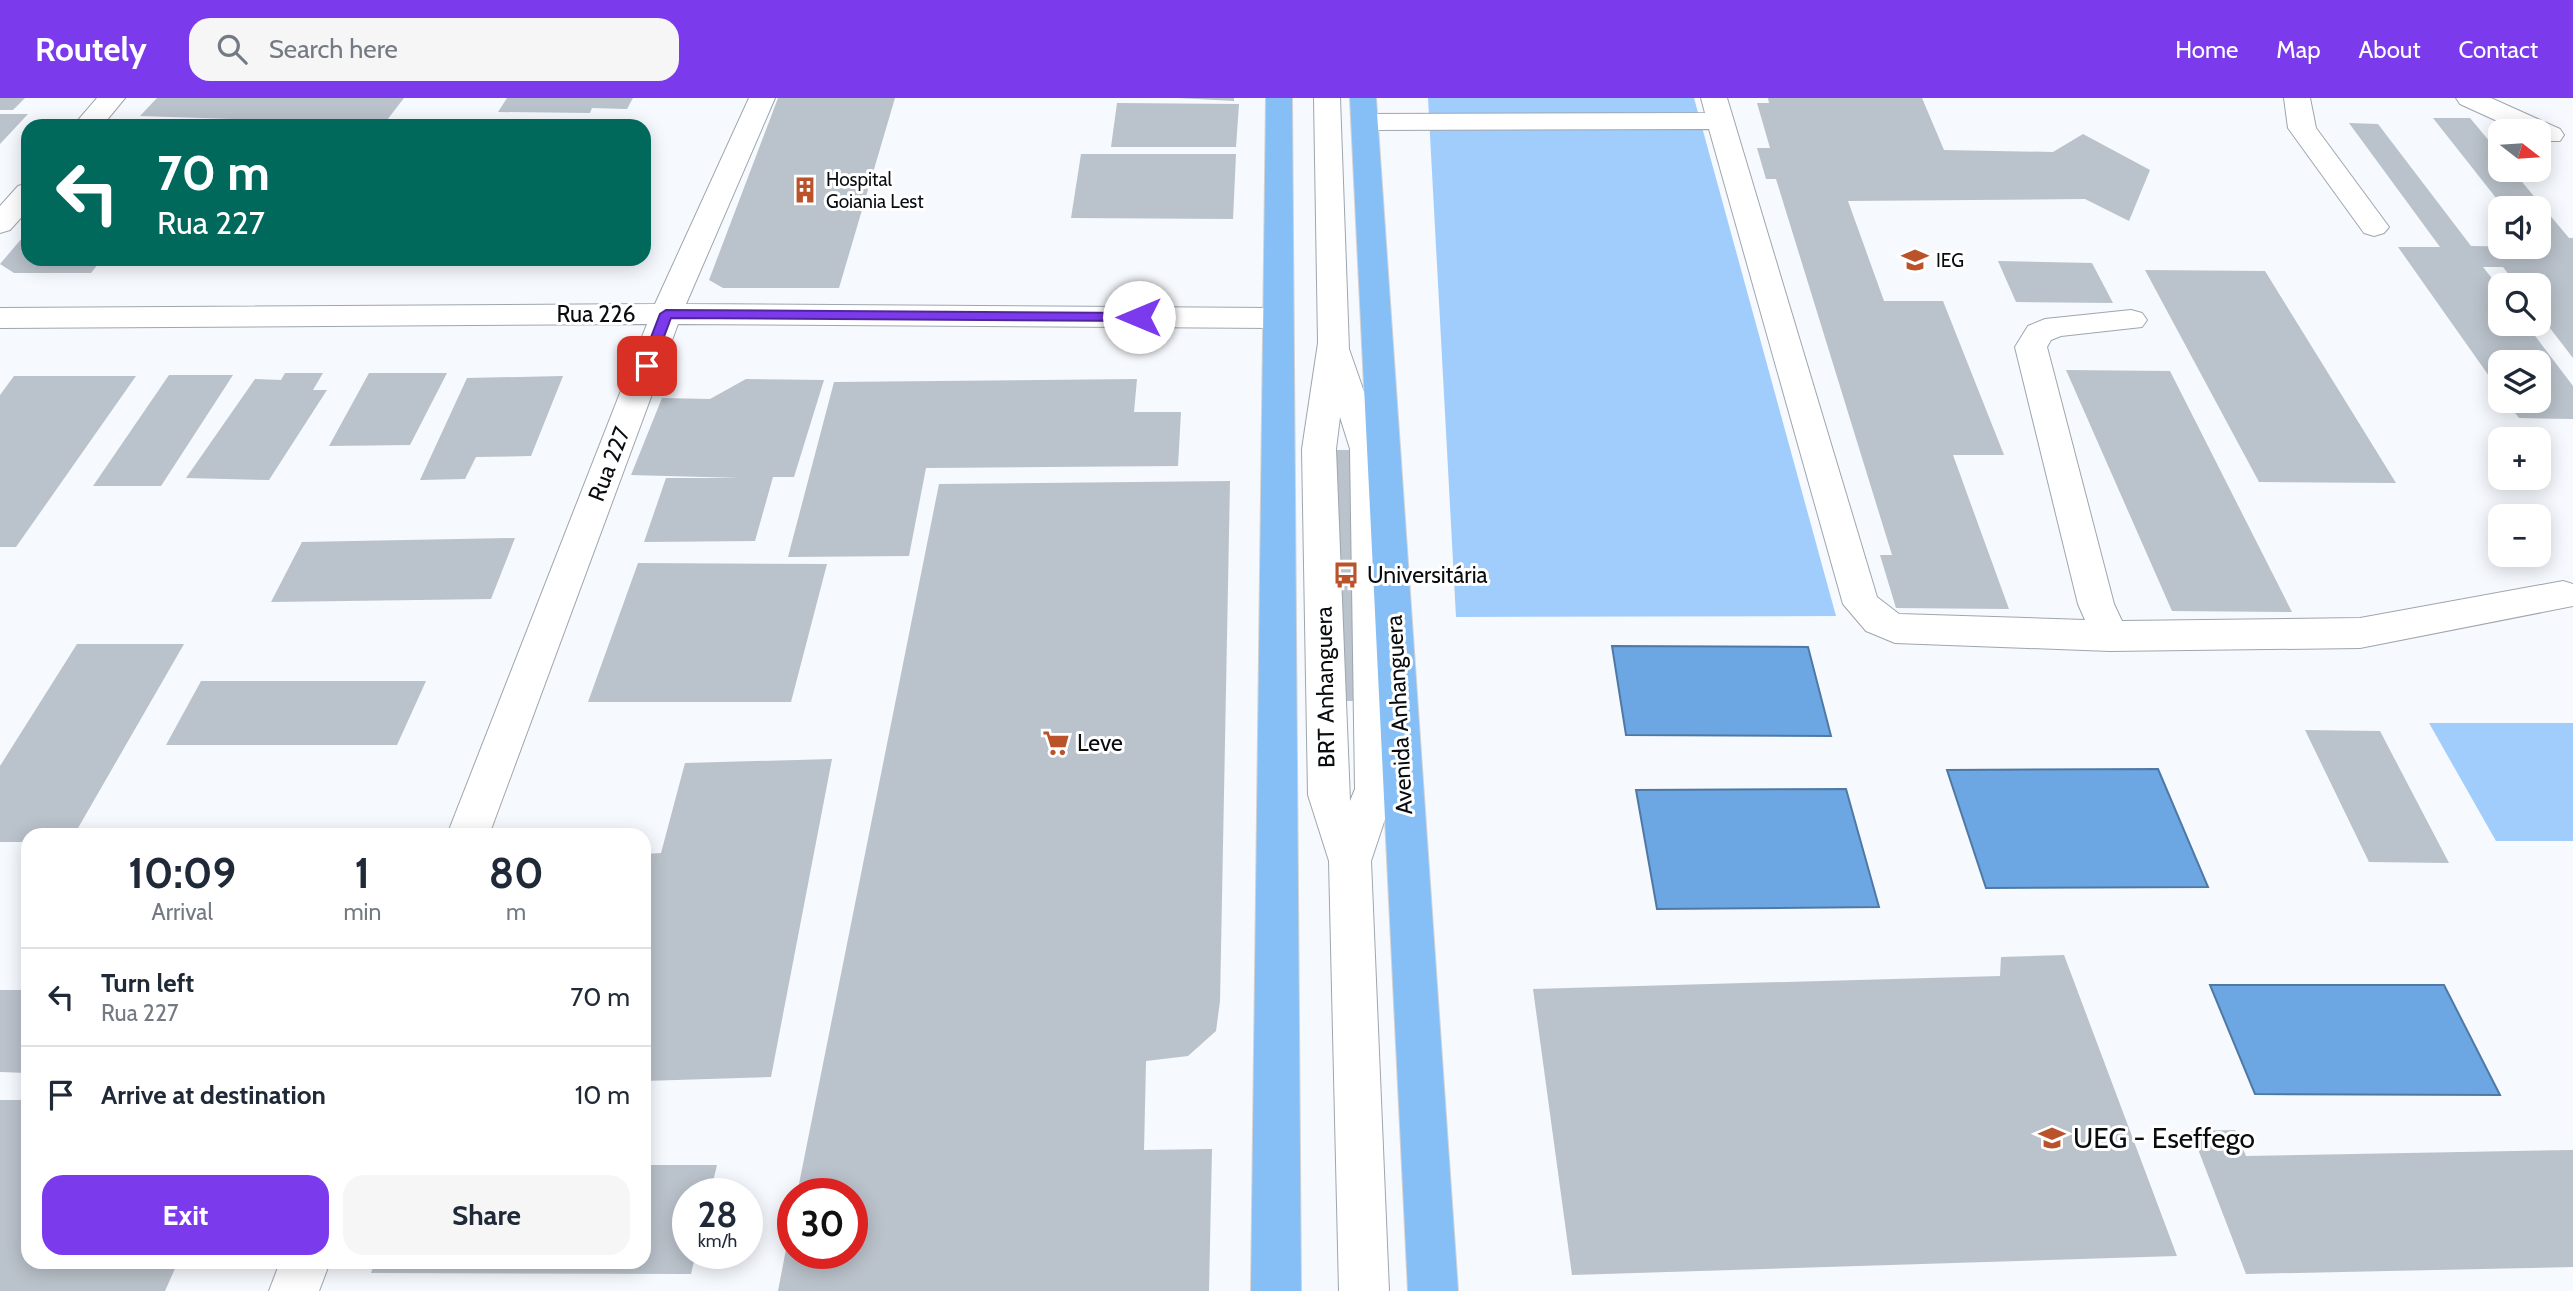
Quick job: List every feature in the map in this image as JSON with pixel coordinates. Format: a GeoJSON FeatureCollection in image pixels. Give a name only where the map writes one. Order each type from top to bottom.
{"type":"FeatureCollection","features":[{"type":"Feature","properties":{"kind":"main road"},"geometry":{"type":"LineString","coordinates":[[1276,1291],[1276,318],[1279,98]]}},
{"type":"Feature","properties":{"kind":"main road","name":"Avenida Anhanguera"},"geometry":{"type":"LineString","coordinates":[[1364,110],[1433,1291]]}},
{"type":"Feature","properties":{"kind":"street"},"geometry":{"type":"LineString","coordinates":[[93,119],[112,98]]}},
{"type":"Feature","properties":{"kind":"street","name":"Rua 227"},"geometry":{"type":"LineString","coordinates":[[471,828],[666,314],[762,98]]}},
{"type":"Feature","properties":{"kind":"street","name":"BRT Anhanguera"},"geometry":{"type":"LineString","coordinates":[[1327,98],[1334,343],[1319,449],[1328,795],[1350,861],[1364,1291]]}},
{"type":"Feature","properties":{"kind":"street"},"geometry":{"type":"LineString","coordinates":[[2297,98],[2302,128],[2374,227]]}},
{"type":"Feature","properties":{"kind":"street"},"geometry":{"type":"LineString","coordinates":[[2469,98],[2515,119]]}},
{"type":"Feature","properties":{"kind":"street"},"geometry":{"type":"LineString","coordinates":[[1364,110],[1718,109],[1861,604],[1879,621],[1895,628],[2110,636],[2360,633],[2563,595]]}},
{"type":"Feature","properties":{"kind":"street"},"geometry":{"type":"LineString","coordinates":[[0,224],[21,200]]}},
{"type":"Feature","properties":{"kind":"street","name":"Rua 226"},"geometry":{"type":"LineString","coordinates":[[0,318],[666,314],[1276,318]]}},
{"type":"Feature","properties":{"kind":"street"},"geometry":{"type":"LineString","coordinates":[[2110,636],[2096,604],[2031,347],[2039,333],[2056,326],[2130,320]]}},
{"type":"Feature","properties":{"kind":"street"},"geometry":{"type":"LineString","coordinates":[[294,1291],[302,1269]]}},
{"type":"Feature","properties":{"kind":"shaded area"},"geometry":{"type":"Polygon","coordinates":[[[1428,98],[1694,98],[1836,616],[1456,617],[1428,98]]]}},
{"type":"Feature","properties":{"kind":"shaded area"},"geometry":{"type":"Polygon","coordinates":[[[1612,646],[1808,647],[1831,736],[1626,735],[1612,646]]]}},
{"type":"Feature","properties":{"kind":"shaded area"},"geometry":{"type":"Polygon","coordinates":[[[2429,723],[2573,723],[2573,841],[2496,841],[2429,723]]]}},
{"type":"Feature","properties":{"kind":"shaded area"},"geometry":{"type":"Polygon","coordinates":[[[2158,769],[2208,887],[1986,888],[1947,770],[2158,769]]]}},
{"type":"Feature","properties":{"kind":"shaded area"},"geometry":{"type":"Polygon","coordinates":[[[1846,789],[1879,907],[1657,909],[1636,790],[1846,789]]]}},
{"type":"Feature","properties":{"kind":"shaded area"},"geometry":{"type":"Polygon","coordinates":[[[2210,985],[2444,985],[2500,1095],[2255,1094],[2210,985]]]}},
{"type":"Feature","properties":{"kind":"building"},"geometry":{"type":"Polygon","coordinates":[[[0,98],[25,98],[13,110],[0,110],[0,98]]]}},
{"type":"Feature","properties":{"kind":"building"},"geometry":{"type":"Polygon","coordinates":[[[157,98],[404,98],[388,119],[140,116],[157,98]]]}},
{"type":"Feature","properties":{"kind":"building"},"geometry":{"type":"Polygon","coordinates":[[[507,98],[633,98],[627,109],[592,108],[590,113],[498,112],[507,98]]]}},
{"type":"Feature","properties":{"kind":"building","name":"Hospital Goiania Lest"},"geometry":{"type":"Polygon","coordinates":[[[778,98],[895,98],[839,288],[723,288],[709,280],[778,98]]]}},
{"type":"Feature","properties":{"kind":"building"},"geometry":{"type":"Polygon","coordinates":[[[1178,98],[1234,98],[1234,101],[1178,98]]]}},
{"type":"Feature","properties":{"kind":"building"},"geometry":{"type":"Polygon","coordinates":[[[1768,98],[1922,98],[1944,150],[2053,152],[2083,134],[2150,170],[2129,221],[2085,199],[1848,201],[1884,301],[1943,301],[2004,455],[1953,455],[2009,609],[1896,608],[1880,555],[1892,555],[1776,179],[1766,179],[1757,148],[1770,148],[1757,103],[1769,103],[1768,98]]]}},
{"type":"Feature","properties":{"kind":"building"},"geometry":{"type":"Polygon","coordinates":[[[1117,103],[1239,104],[1236,147],[1111,147],[1117,103]]]}},
{"type":"Feature","properties":{"kind":"building"},"geometry":{"type":"Polygon","coordinates":[[[0,114],[28,114],[21,119],[0,144],[0,114]]]}},
{"type":"Feature","properties":{"kind":"building"},"geometry":{"type":"Polygon","coordinates":[[[2433,118],[2470,118],[2488,139],[2488,182],[2522,182],[2534,196],[2495,196],[2433,118]]]}},
{"type":"Feature","properties":{"kind":"building"},"geometry":{"type":"Polygon","coordinates":[[[2349,123],[2378,124],[2471,246],[2488,246],[2488,259],[2551,259],[2551,217],[2569,238],[2573,238],[2573,358],[2551,330],[2551,273],[2508,273],[2503,267],[2483,267],[2488,273],[2488,336],[2535,336],[2546,350],[2488,350],[2488,375],[2398,247],[2440,247],[2349,123]]]}},
{"type":"Feature","properties":{"kind":"building"},"geometry":{"type":"Polygon","coordinates":[[[1081,154],[1236,154],[1233,219],[1071,218],[1081,154]]]}},
{"type":"Feature","properties":{"kind":"building"},"geometry":{"type":"Polygon","coordinates":[[[21,239],[21,266],[96,266],[91,273],[14,273],[0,264],[21,239]]]}},
{"type":"Feature","properties":{"kind":"building"},"geometry":{"type":"Polygon","coordinates":[[[1998,261],[2092,263],[2113,303],[2016,302],[1998,261]]]}},
{"type":"Feature","properties":{"kind":"building"},"geometry":{"type":"Polygon","coordinates":[[[2145,270],[2265,271],[2396,483],[2259,482],[2145,270]]]}},
{"type":"Feature","properties":{"kind":"building"},"geometry":{"type":"Polygon","coordinates":[[[2551,357],[2573,386],[2573,419],[2519,418],[2515,413],[2551,413],[2551,357]]]}},
{"type":"Feature","properties":{"kind":"building"},"geometry":{"type":"Polygon","coordinates":[[[2066,370],[2170,371],[2292,612],[2172,611],[2066,370]]]}},
{"type":"Feature","properties":{"kind":"building"},"geometry":{"type":"Polygon","coordinates":[[[285,373],[323,373],[313,390],[327,390],[269,480],[186,478],[255,379],[281,380],[285,373]]]}},
{"type":"Feature","properties":{"kind":"building"},"geometry":{"type":"Polygon","coordinates":[[[369,373],[447,373],[410,445],[329,446],[369,373]]]}},
{"type":"Feature","properties":{"kind":"building"},"geometry":{"type":"Polygon","coordinates":[[[169,375],[233,375],[161,486],[93,486],[169,375]]]}},
{"type":"Feature","properties":{"kind":"building"},"geometry":{"type":"Polygon","coordinates":[[[14,376],[136,376],[16,547],[0,547],[0,395],[14,376]]]}},
{"type":"Feature","properties":{"kind":"building"},"geometry":{"type":"Polygon","coordinates":[[[563,376],[531,456],[476,457],[465,479],[420,480],[467,378],[563,376]]]}},
{"type":"Feature","properties":{"kind":"building"},"geometry":{"type":"Polygon","coordinates":[[[746,379],[824,380],[794,477],[773,477],[755,541],[644,542],[666,478],[740,478],[631,475],[662,398],[710,399],[746,379]]]}},
{"type":"Feature","properties":{"kind":"building"},"geometry":{"type":"Polygon","coordinates":[[[1137,379],[1134,412],[1181,412],[1178,466],[926,468],[909,556],[788,557],[834,382],[1137,379]]]}},
{"type":"Feature","properties":{"kind":"building","name":"Universitária"},"geometry":{"type":"Polygon","coordinates":[[[1328,450],[1356,450],[1366,701],[1333,701],[1328,450]]]}},
{"type":"Feature","properties":{"kind":"building","name":"Leve"},"geometry":{"type":"Polygon","coordinates":[[[1230,481],[1220,1001],[1216,1031],[1188,1056],[1146,1061],[1144,1150],[1212,1149],[1209,1291],[778,1291],[782,1269],[868,1269],[868,1178],[800,1178],[939,484],[1230,481]]]}},
{"type":"Feature","properties":{"kind":"building"},"geometry":{"type":"Polygon","coordinates":[[[515,538],[491,599],[271,602],[302,542],[515,538]]]}},
{"type":"Feature","properties":{"kind":"building"},"geometry":{"type":"Polygon","coordinates":[[[638,563],[827,564],[791,702],[588,702],[638,563]]]}},
{"type":"Feature","properties":{"kind":"building"},"geometry":{"type":"Polygon","coordinates":[[[77,644],[184,644],[78,828],[21,828],[21,842],[0,842],[0,766],[77,644]]]}},
{"type":"Feature","properties":{"kind":"building"},"geometry":{"type":"Polygon","coordinates":[[[201,681],[426,681],[397,745],[166,745],[201,681]]]}},
{"type":"Feature","properties":{"kind":"building"},"geometry":{"type":"Polygon","coordinates":[[[2305,730],[2380,731],[2449,863],[2369,862],[2305,730]]]}},
{"type":"Feature","properties":{"kind":"building"},"geometry":{"type":"Polygon","coordinates":[[[832,759],[771,1077],[651,1081],[651,854],[661,853],[685,763],[832,759]]]}},
{"type":"Feature","properties":{"kind":"building"},"geometry":{"type":"Polygon","coordinates":[[[2064,955],[2177,1256],[1572,1275],[1533,989],[2000,976],[2001,957],[2064,955]]]}},
{"type":"Feature","properties":{"kind":"building"},"geometry":{"type":"Polygon","coordinates":[[[0,990],[21,990],[21,1073],[0,1072],[0,990]]]}},
{"type":"Feature","properties":{"kind":"building"},"geometry":{"type":"Polygon","coordinates":[[[0,1100],[21,1100],[21,1269],[175,1269],[165,1291],[0,1291],[0,1100]]]}},
{"type":"Feature","properties":{"kind":"building"},"geometry":{"type":"Polygon","coordinates":[[[2235,1130],[2246,1156],[2573,1150],[2573,1267],[2246,1274],[2191,1131],[2235,1130]]]}},
{"type":"Feature","properties":{"kind":"building"},"geometry":{"type":"Polygon","coordinates":[[[651,1165],[717,1165],[714,1178],[672,1178],[672,1269],[692,1269],[691,1274],[371,1273],[372,1269],[651,1269],[651,1165]]]}},
{"type":"Feature","properties":{"kind":"place","name":"Hospital Goiania Lest"},"geometry":{"type":"Point","coordinates":[805,190]}},
{"type":"Feature","properties":{"kind":"place","name":"IEG"},"geometry":{"type":"Point","coordinates":[1915,260]}},
{"type":"Feature","properties":{"kind":"place","name":"Universitária"},"geometry":{"type":"Point","coordinates":[1346,575]}},
{"type":"Feature","properties":{"kind":"place","name":"Leve"},"geometry":{"type":"Point","coordinates":[1056,743]}},
{"type":"Feature","properties":{"kind":"place","name":"UEG - Eseffego"},"geometry":{"type":"Point","coordinates":[2052,1138]}},
{"type":"Feature","properties":{"kind":"route"},"geometry":{"type":"LineString","coordinates":[[647,366],[666,314],[1139,317]]}}]}
